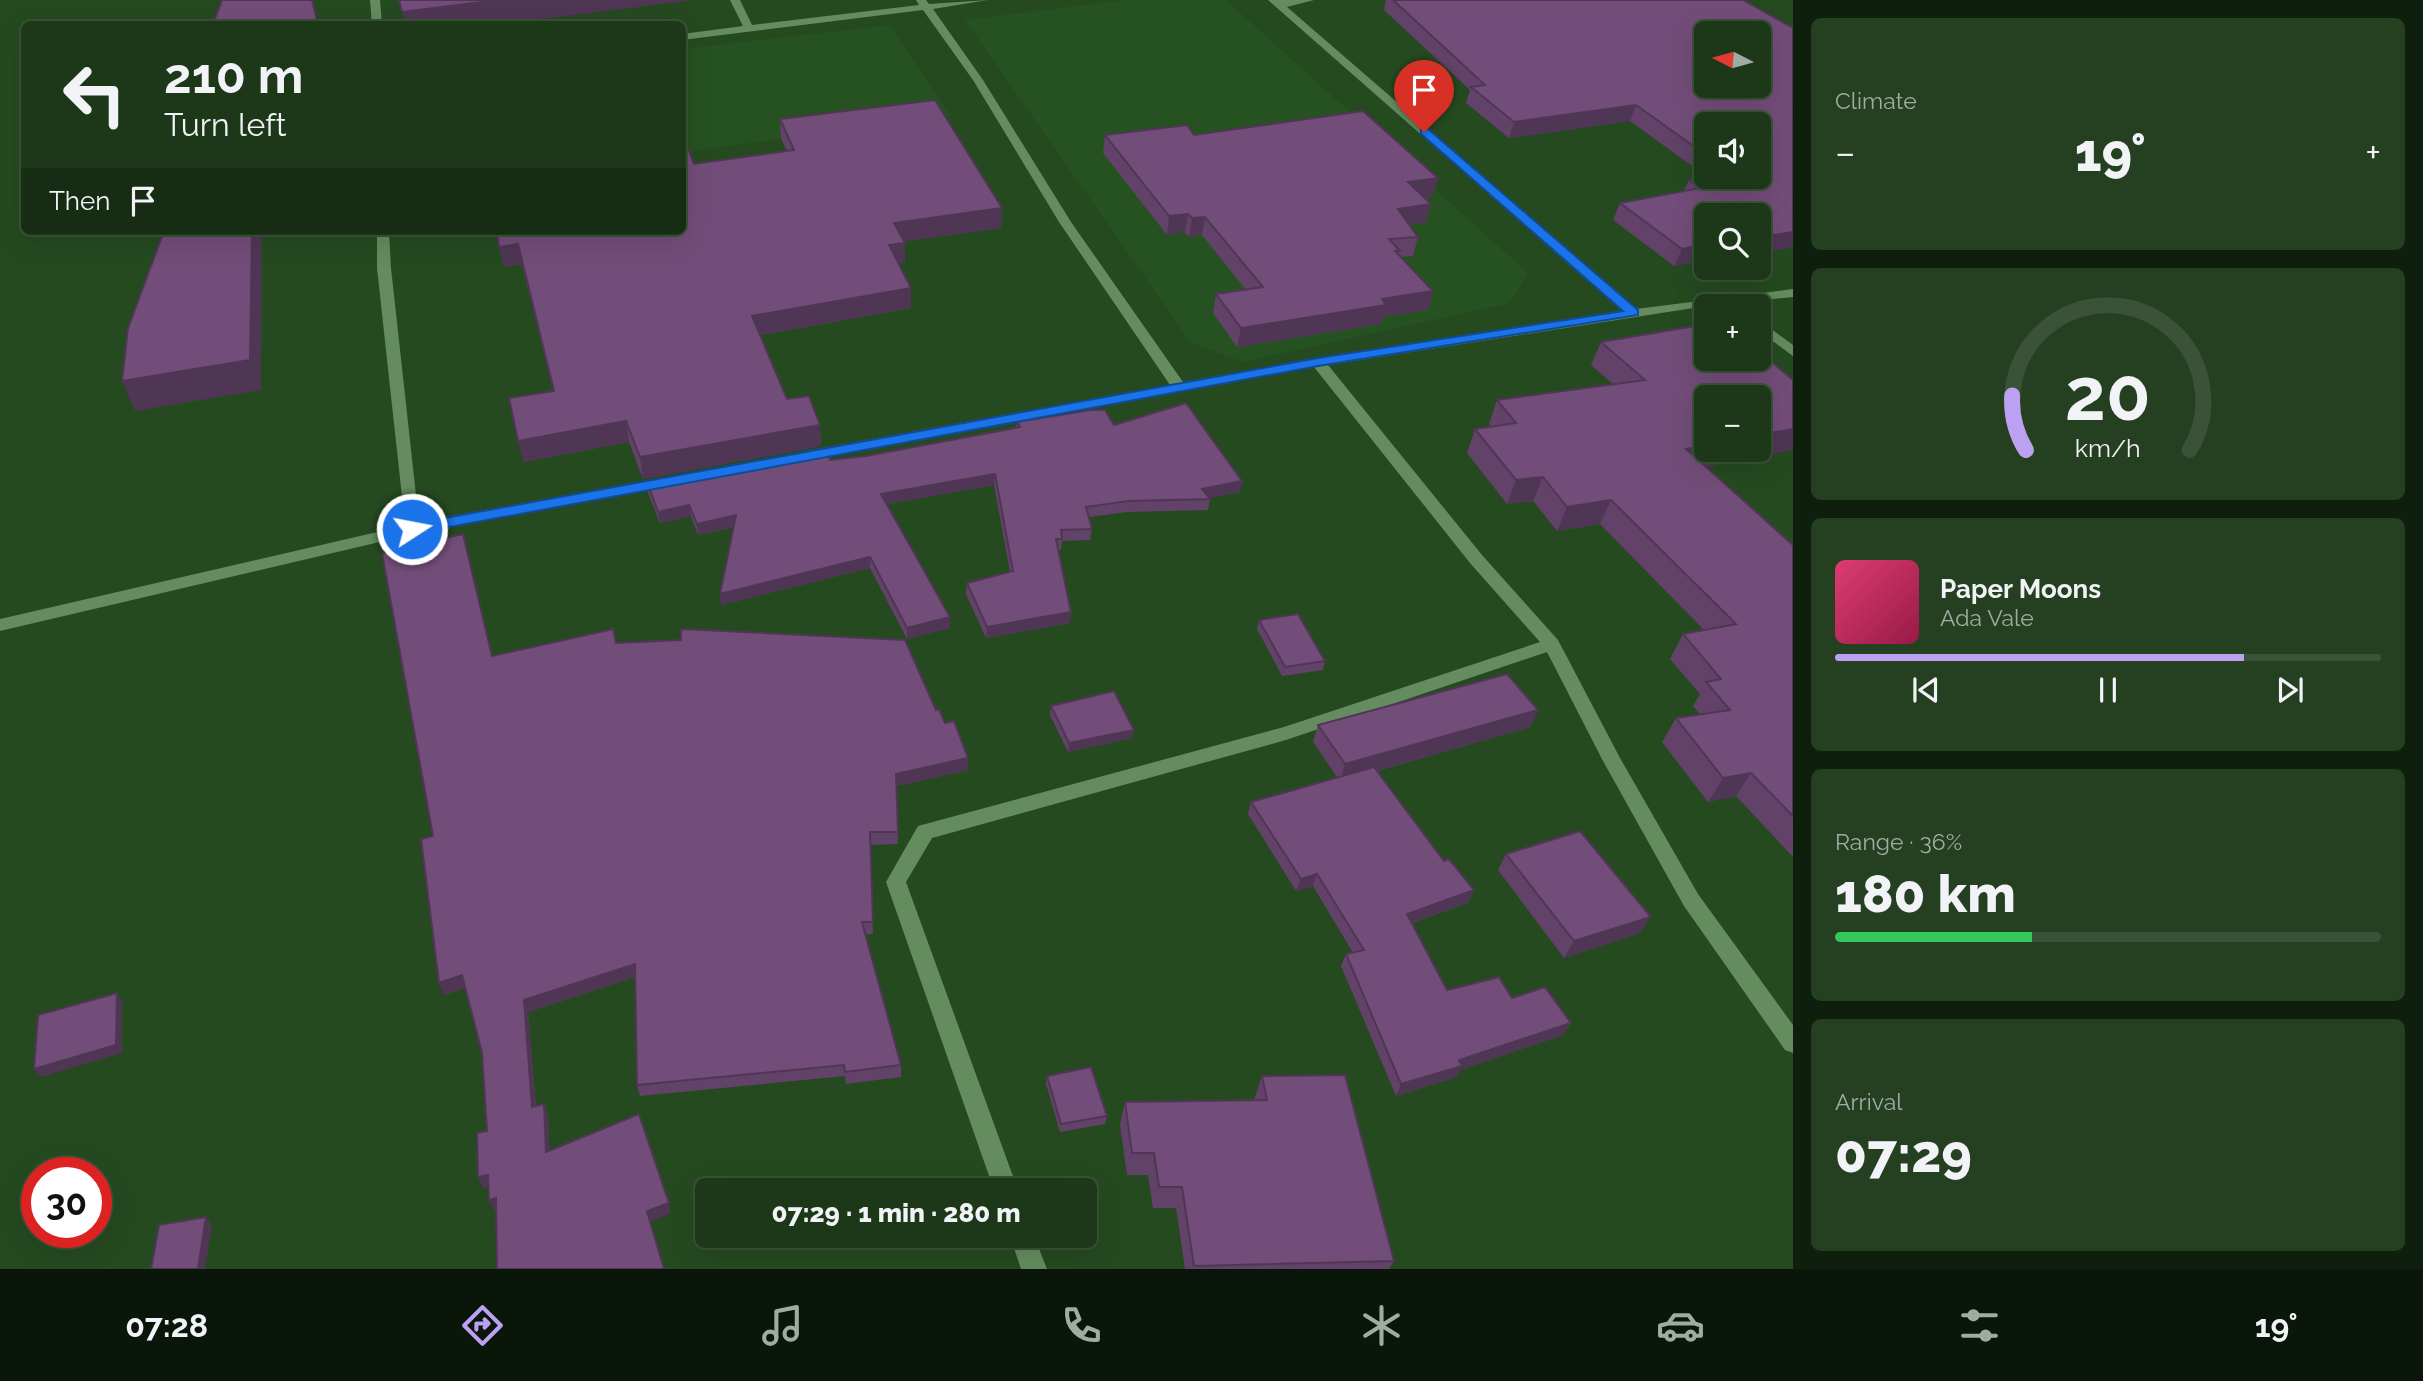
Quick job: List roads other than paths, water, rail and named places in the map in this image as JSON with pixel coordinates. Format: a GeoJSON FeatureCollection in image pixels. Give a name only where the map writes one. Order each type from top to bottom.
{"type":"FeatureCollection","features":[{"type":"Feature","properties":{"kind":"street"},"geometry":{"type":"LineString","coordinates":[[375,0],[377,21]]}},
{"type":"Feature","properties":{"kind":"street"},"geometry":{"type":"LineString","coordinates":[[735,0],[749,29]]}},
{"type":"Feature","properties":{"kind":"street"},"geometry":{"type":"LineString","coordinates":[[686,37],[923,3],[983,0]]}},
{"type":"Feature","properties":{"kind":"street"},"geometry":{"type":"LineString","coordinates":[[1276,2],[1309,0]]}},
{"type":"Feature","properties":{"kind":"street"},"geometry":{"type":"LineString","coordinates":[[1276,2],[1633,313]]}},
{"type":"Feature","properties":{"kind":"street"},"geometry":{"type":"LineString","coordinates":[[923,3],[978,80],[1065,222],[1179,387]]}},
{"type":"Feature","properties":{"kind":"street"},"geometry":{"type":"LineString","coordinates":[[383,235],[384,268],[412,529]]}},
{"type":"Feature","properties":{"kind":"street"},"geometry":{"type":"LineString","coordinates":[[1771,297],[1793,293]]}},
{"type":"Feature","properties":{"kind":"street"},"geometry":{"type":"LineString","coordinates":[[794,458],[1318,362],[1633,313],[1694,308]]}},
{"type":"Feature","properties":{"kind":"street"},"geometry":{"type":"LineString","coordinates":[[1771,334],[1793,352]]}},
{"type":"Feature","properties":{"kind":"street"},"geometry":{"type":"LineString","coordinates":[[1318,362],[1476,559],[1552,644],[1612,761],[1691,900],[1772,1018],[1793,1043]]}},
{"type":"Feature","properties":{"kind":"street"},"geometry":{"type":"LineString","coordinates":[[0,625],[412,529],[688,478]]}},
{"type":"Feature","properties":{"kind":"street"},"geometry":{"type":"LineString","coordinates":[[1002,1178],[897,882],[925,832],[1286,733],[1552,644]]}},
{"type":"Feature","properties":{"kind":"street"},"geometry":{"type":"LineString","coordinates":[[1027,1248],[1034,1269]]}}]}
